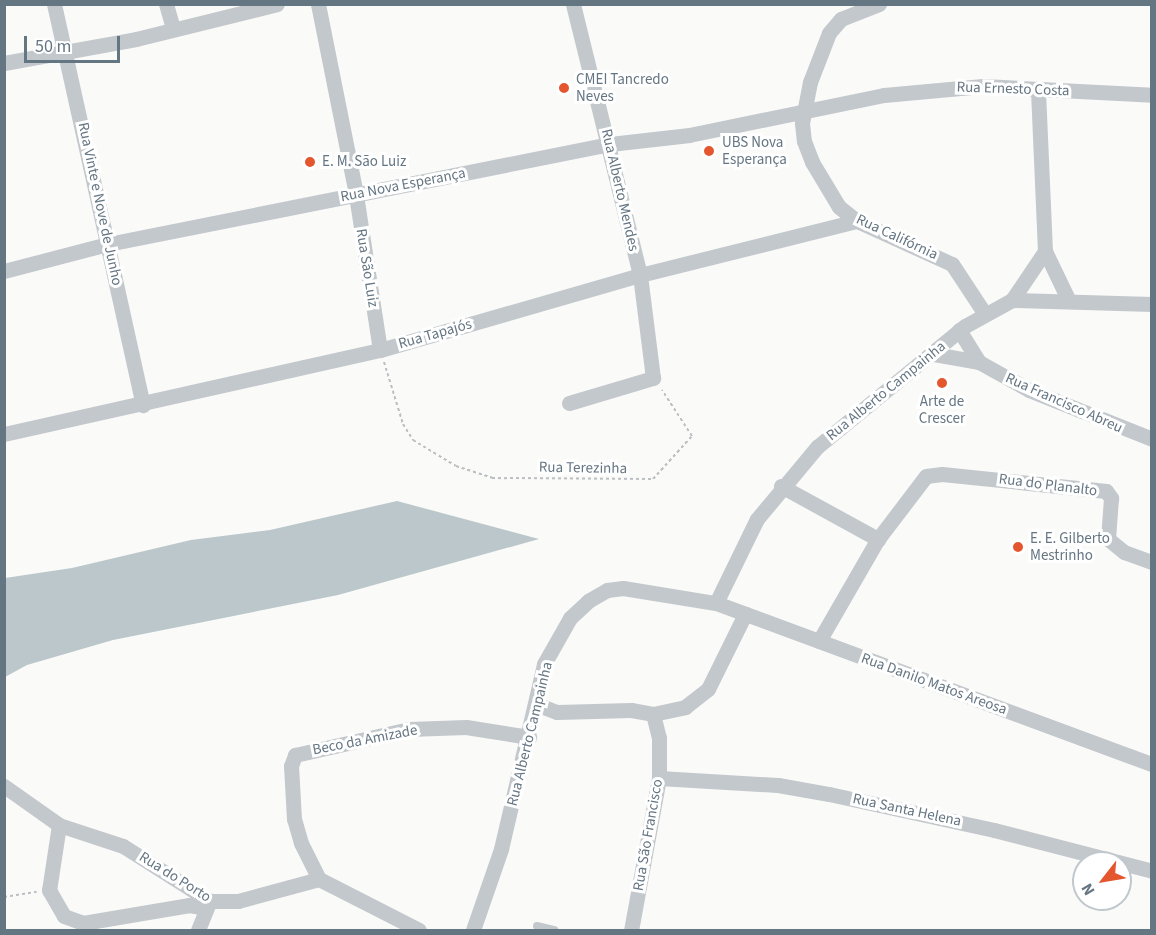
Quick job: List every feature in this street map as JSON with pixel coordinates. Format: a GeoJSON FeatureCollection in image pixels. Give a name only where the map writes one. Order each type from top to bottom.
{"type":"FeatureCollection","features":[{"type":"Feature","properties":{"kind":"street","name":"Rua Vinte e Nove de Junho"},"geometry":{"type":"LineString","coordinates":[[54,4],[67,53],[144,405]]}},
{"type":"Feature","properties":{"kind":"street"},"geometry":{"type":"LineString","coordinates":[[166,4],[173,29]]}},
{"type":"Feature","properties":{"kind":"street"},"geometry":{"type":"LineString","coordinates":[[4,63],[67,53],[277,4]]}},
{"type":"Feature","properties":{"kind":"street","name":"Rua São Luiz"},"geometry":{"type":"LineString","coordinates":[[318,4],[356,195],[380,350]]}},
{"type":"Feature","properties":{"kind":"street","name":"Rua Alberto Mendes"},"geometry":{"type":"LineString","coordinates":[[573,4],[610,144],[640,275],[653,378]]}},
{"type":"Feature","properties":{"kind":"street","name":"Rua Califórnia"},"geometry":{"type":"LineString","coordinates":[[872,5],[841,19],[829,33],[815,66],[804,111],[804,141],[812,162],[839,207],[857,221],[952,264],[985,314]]}},
{"type":"Feature","properties":{"kind":"street","name":"Rua Ernesto Costa"},"geometry":{"type":"LineString","coordinates":[[804,111],[924,89],[983,86],[1038,91],[1152,95]]}},
{"type":"Feature","properties":{"kind":"street"},"geometry":{"type":"LineString","coordinates":[[1038,91],[1045,190],[1045,251],[1068,299]]}},
{"type":"Feature","properties":{"kind":"street","name":"Rua Nova Esperança"},"geometry":{"type":"LineString","coordinates":[[4,271],[108,244],[610,144],[689,135],[804,111]]}},
{"type":"Feature","properties":{"kind":"street","name":"Rua Tapajós"},"geometry":{"type":"LineString","coordinates":[[7,434],[144,405],[380,350],[640,275],[857,221]]}},
{"type":"Feature","properties":{"kind":"street"},"geometry":{"type":"LineString","coordinates":[[1012,300],[1045,251]]}},
{"type":"Feature","properties":{"kind":"street","name":"Rua Alberto Campainha"},"geometry":{"type":"LineString","coordinates":[[473,930],[501,849],[529,737],[544,664],[570,618],[588,601],[607,590],[623,588],[716,603],[757,519],[781,486],[854,414],[934,354],[959,330],[985,314],[1012,300],[1068,299],[1152,304]]}},
{"type":"Feature","properties":{"kind":"street","name":"Rua Francisco Abreu"},"geometry":{"type":"LineString","coordinates":[[959,330],[979,362]]}},
{"type":"Feature","properties":{"kind":"street","name":"Rua Francisco Abreu"},"geometry":{"type":"LineString","coordinates":[[934,354],[979,362],[1029,390],[1152,439]]}},
{"type":"Feature","properties":{"kind":"street"},"geometry":{"type":"LineString","coordinates":[[569,403],[653,378]]}},
{"type":"Feature","properties":{"kind":"street","name":"Rua do Planalto"},"geometry":{"type":"LineString","coordinates":[[878,539],[926,476],[942,474],[1106,491],[1111,498],[1108,539],[1124,552],[1152,562]]}},
{"type":"Feature","properties":{"kind":"street"},"geometry":{"type":"LineString","coordinates":[[781,486],[878,539],[819,641]]}},
{"type":"Feature","properties":{"kind":"street","name":"Rua Danilo Matos Areosa"},"geometry":{"type":"LineString","coordinates":[[716,603],[1152,764]]}},
{"type":"Feature","properties":{"kind":"street"},"geometry":{"type":"LineString","coordinates":[[536,704],[557,712],[631,710],[653,714],[685,707],[708,690],[745,614]]}},
{"type":"Feature","properties":{"kind":"street","name":"Rua São Francisco"},"geometry":{"type":"LineString","coordinates":[[631,930],[659,778],[659,738],[653,714]]}},
{"type":"Feature","properties":{"kind":"street","name":"Beco da Amizade"},"geometry":{"type":"LineString","coordinates":[[319,879],[304,852],[294,819],[291,766],[296,755],[409,729],[466,727],[529,737]]}},
{"type":"Feature","properties":{"kind":"street","name":"Rua Santa Helena"},"geometry":{"type":"LineString","coordinates":[[659,778],[778,785],[840,796],[983,827],[1152,871]]}},
{"type":"Feature","properties":{"kind":"street","name":"Rua do Porto"},"geometry":{"type":"LineString","coordinates":[[4,786],[59,825],[123,846],[208,905],[238,901],[319,879]]}},
{"type":"Feature","properties":{"kind":"street"},"geometry":{"type":"LineString","coordinates":[[59,825],[49,890],[57,911],[83,923],[189,905],[208,905],[198,930]]}},
{"type":"Feature","properties":{"kind":"street"},"geometry":{"type":"LineString","coordinates":[[319,879],[419,930]]}},
{"type":"Feature","properties":{"kind":"lane"},"geometry":{"type":"LineString","coordinates":[[537,926],[555,930]]}},
{"type":"Feature","properties":{"kind":"path","name":"Rua Terezinha"},"geometry":{"type":"LineString","coordinates":[[380,350],[403,423],[413,440],[433,455],[492,478],[653,479],[692,436],[653,378]]}},
{"type":"Feature","properties":{"kind":"path"},"geometry":{"type":"LineString","coordinates":[[4,897],[49,890]]}},
{"type":"Feature","properties":{"kind":"shaded area"},"geometry":{"type":"Polygon","coordinates":[[[397,501],[539,539],[338,595],[113,640],[27,665],[5,677],[5,578],[72,568],[191,540],[270,530],[397,501]]]}},
{"type":"Feature","properties":{"kind":"place","name":"CMEI Tancredo Neves"},"geometry":{"type":"Point","coordinates":[564,88]}},
{"type":"Feature","properties":{"kind":"place","name":"UBS Nova Esperança"},"geometry":{"type":"Point","coordinates":[709,151]}},
{"type":"Feature","properties":{"kind":"place","name":"E. M. São Luiz"},"geometry":{"type":"Point","coordinates":[310,162]}},
{"type":"Feature","properties":{"kind":"place","name":"Arte de Crescer"},"geometry":{"type":"Point","coordinates":[942,383]}},
{"type":"Feature","properties":{"kind":"place","name":"E. E. Gilberto Mestrinho"},"geometry":{"type":"Point","coordinates":[1018,547]}}]}
